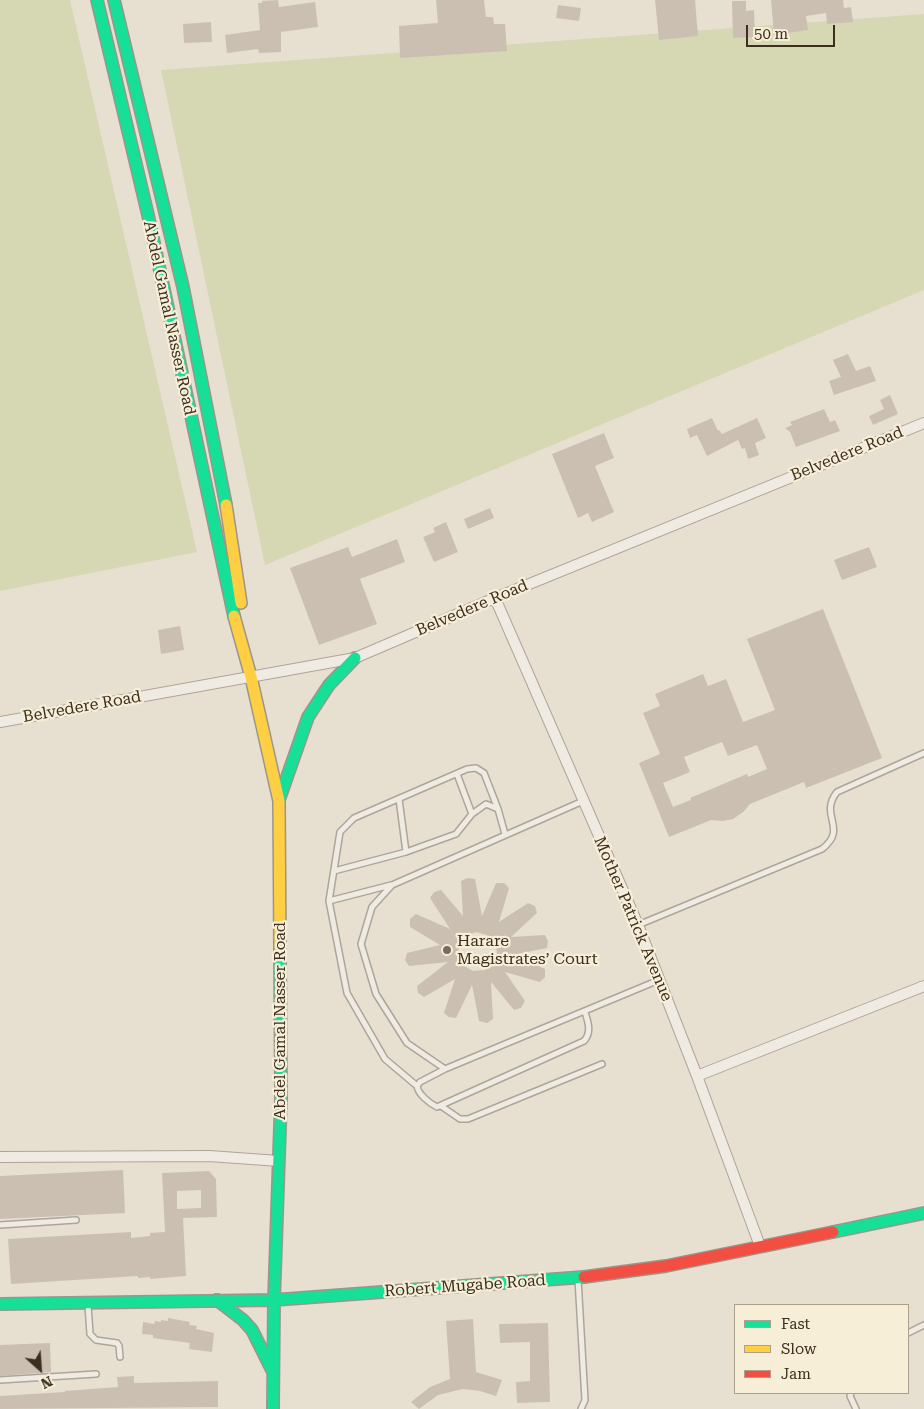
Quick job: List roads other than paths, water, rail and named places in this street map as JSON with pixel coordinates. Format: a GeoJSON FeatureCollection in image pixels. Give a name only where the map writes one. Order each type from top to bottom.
{"type":"FeatureCollection","features":[{"type":"Feature","properties":{"kind":"main road","name":"Abdel Gamal Nasser Road"},"geometry":{"type":"LineString","coordinates":[[97,0],[148,216],[229,598],[241,636],[279,801],[281,1042],[273,1409]]}},
{"type":"Feature","properties":{"kind":"main road","name":"Abdel Gamal Nasser Road"},"geometry":{"type":"LineString","coordinates":[[116,3],[165,208],[223,488],[241,594],[241,636]]}},
{"type":"Feature","properties":{"kind":"main road"},"geometry":{"type":"LineString","coordinates":[[279,801],[308,717],[329,685],[355,658]]}},
{"type":"Feature","properties":{"kind":"main road","name":"Robert Mugabe Road"},"geometry":{"type":"LineString","coordinates":[[0,1304],[274,1300],[578,1278],[666,1266],[924,1213]]}},
{"type":"Feature","properties":{"kind":"main road"},"geometry":{"type":"LineString","coordinates":[[217,1300],[243,1320],[252,1330],[273,1373]]}},
{"type":"Feature","properties":{"kind":"street","name":"Belvedere Road"},"geometry":{"type":"LineString","coordinates":[[0,722],[355,658],[495,598],[924,423]]}},
{"type":"Feature","properties":{"kind":"street","name":"Mother Patrick Avenue"},"geometry":{"type":"LineString","coordinates":[[495,598],[638,925],[697,1076],[760,1246]]}},
{"type":"Feature","properties":{"kind":"street"},"geometry":{"type":"LineString","coordinates":[[697,1076],[924,986]]}},
{"type":"Feature","properties":{"kind":"street"},"geometry":{"type":"LineString","coordinates":[[0,1157],[209,1156],[279,1162]]}},
{"type":"Feature","properties":{"kind":"lane"},"geometry":{"type":"LineString","coordinates":[[638,925],[822,849],[830,843],[834,834],[830,807],[831,800],[837,792],[924,753]]}},
{"type":"Feature","properties":{"kind":"lane"},"geometry":{"type":"LineString","coordinates":[[506,834],[484,773],[476,768],[457,774],[354,818],[340,832],[329,901],[347,993],[385,1059],[417,1086],[418,1091],[432,1105],[437,1107],[584,1041],[589,1031],[586,1012]]}},
{"type":"Feature","properties":{"kind":"lane"},"geometry":{"type":"LineString","coordinates":[[457,774],[472,814]]}},
{"type":"Feature","properties":{"kind":"lane"},"geometry":{"type":"LineString","coordinates":[[399,799],[406,852]]}},
{"type":"Feature","properties":{"kind":"lane"},"geometry":{"type":"LineString","coordinates":[[329,901],[392,885],[583,801]]}},
{"type":"Feature","properties":{"kind":"lane"},"geometry":{"type":"LineString","coordinates":[[334,871],[406,852],[456,834],[472,814],[486,804],[498,809]]}},
{"type":"Feature","properties":{"kind":"lane"},"geometry":{"type":"LineString","coordinates":[[392,885],[372,907],[361,944],[376,994],[406,1043],[445,1069]]}},
{"type":"Feature","properties":{"kind":"lane"},"geometry":{"type":"LineString","coordinates":[[417,1086],[420,1082],[445,1069],[660,980]]}},
{"type":"Feature","properties":{"kind":"lane"},"geometry":{"type":"LineString","coordinates":[[441,1106],[460,1119],[468,1119],[602,1064]]}},
{"type":"Feature","properties":{"kind":"lane"},"geometry":{"type":"LineString","coordinates":[[0,1225],[76,1220]]}},
{"type":"Feature","properties":{"kind":"lane"},"geometry":{"type":"LineString","coordinates":[[578,1278],[585,1400],[581,1409]]}},
{"type":"Feature","properties":{"kind":"lane"},"geometry":{"type":"LineString","coordinates":[[88,1302],[90,1334],[96,1340],[117,1344],[120,1357]]}},
{"type":"Feature","properties":{"kind":"lane"},"geometry":{"type":"LineString","coordinates":[[909,1332],[924,1325]]}},
{"type":"Feature","properties":{"kind":"lane"},"geometry":{"type":"LineString","coordinates":[[0,1380],[96,1374]]}},
{"type":"Feature","properties":{"kind":"lane"},"geometry":{"type":"LineString","coordinates":[[850,1394],[856,1409]]}},
{"type":"Feature","properties":{"kind":"place","name":"Harare Magistrates’ Court"},"geometry":{"type":"Point","coordinates":[447,950]}}]}
